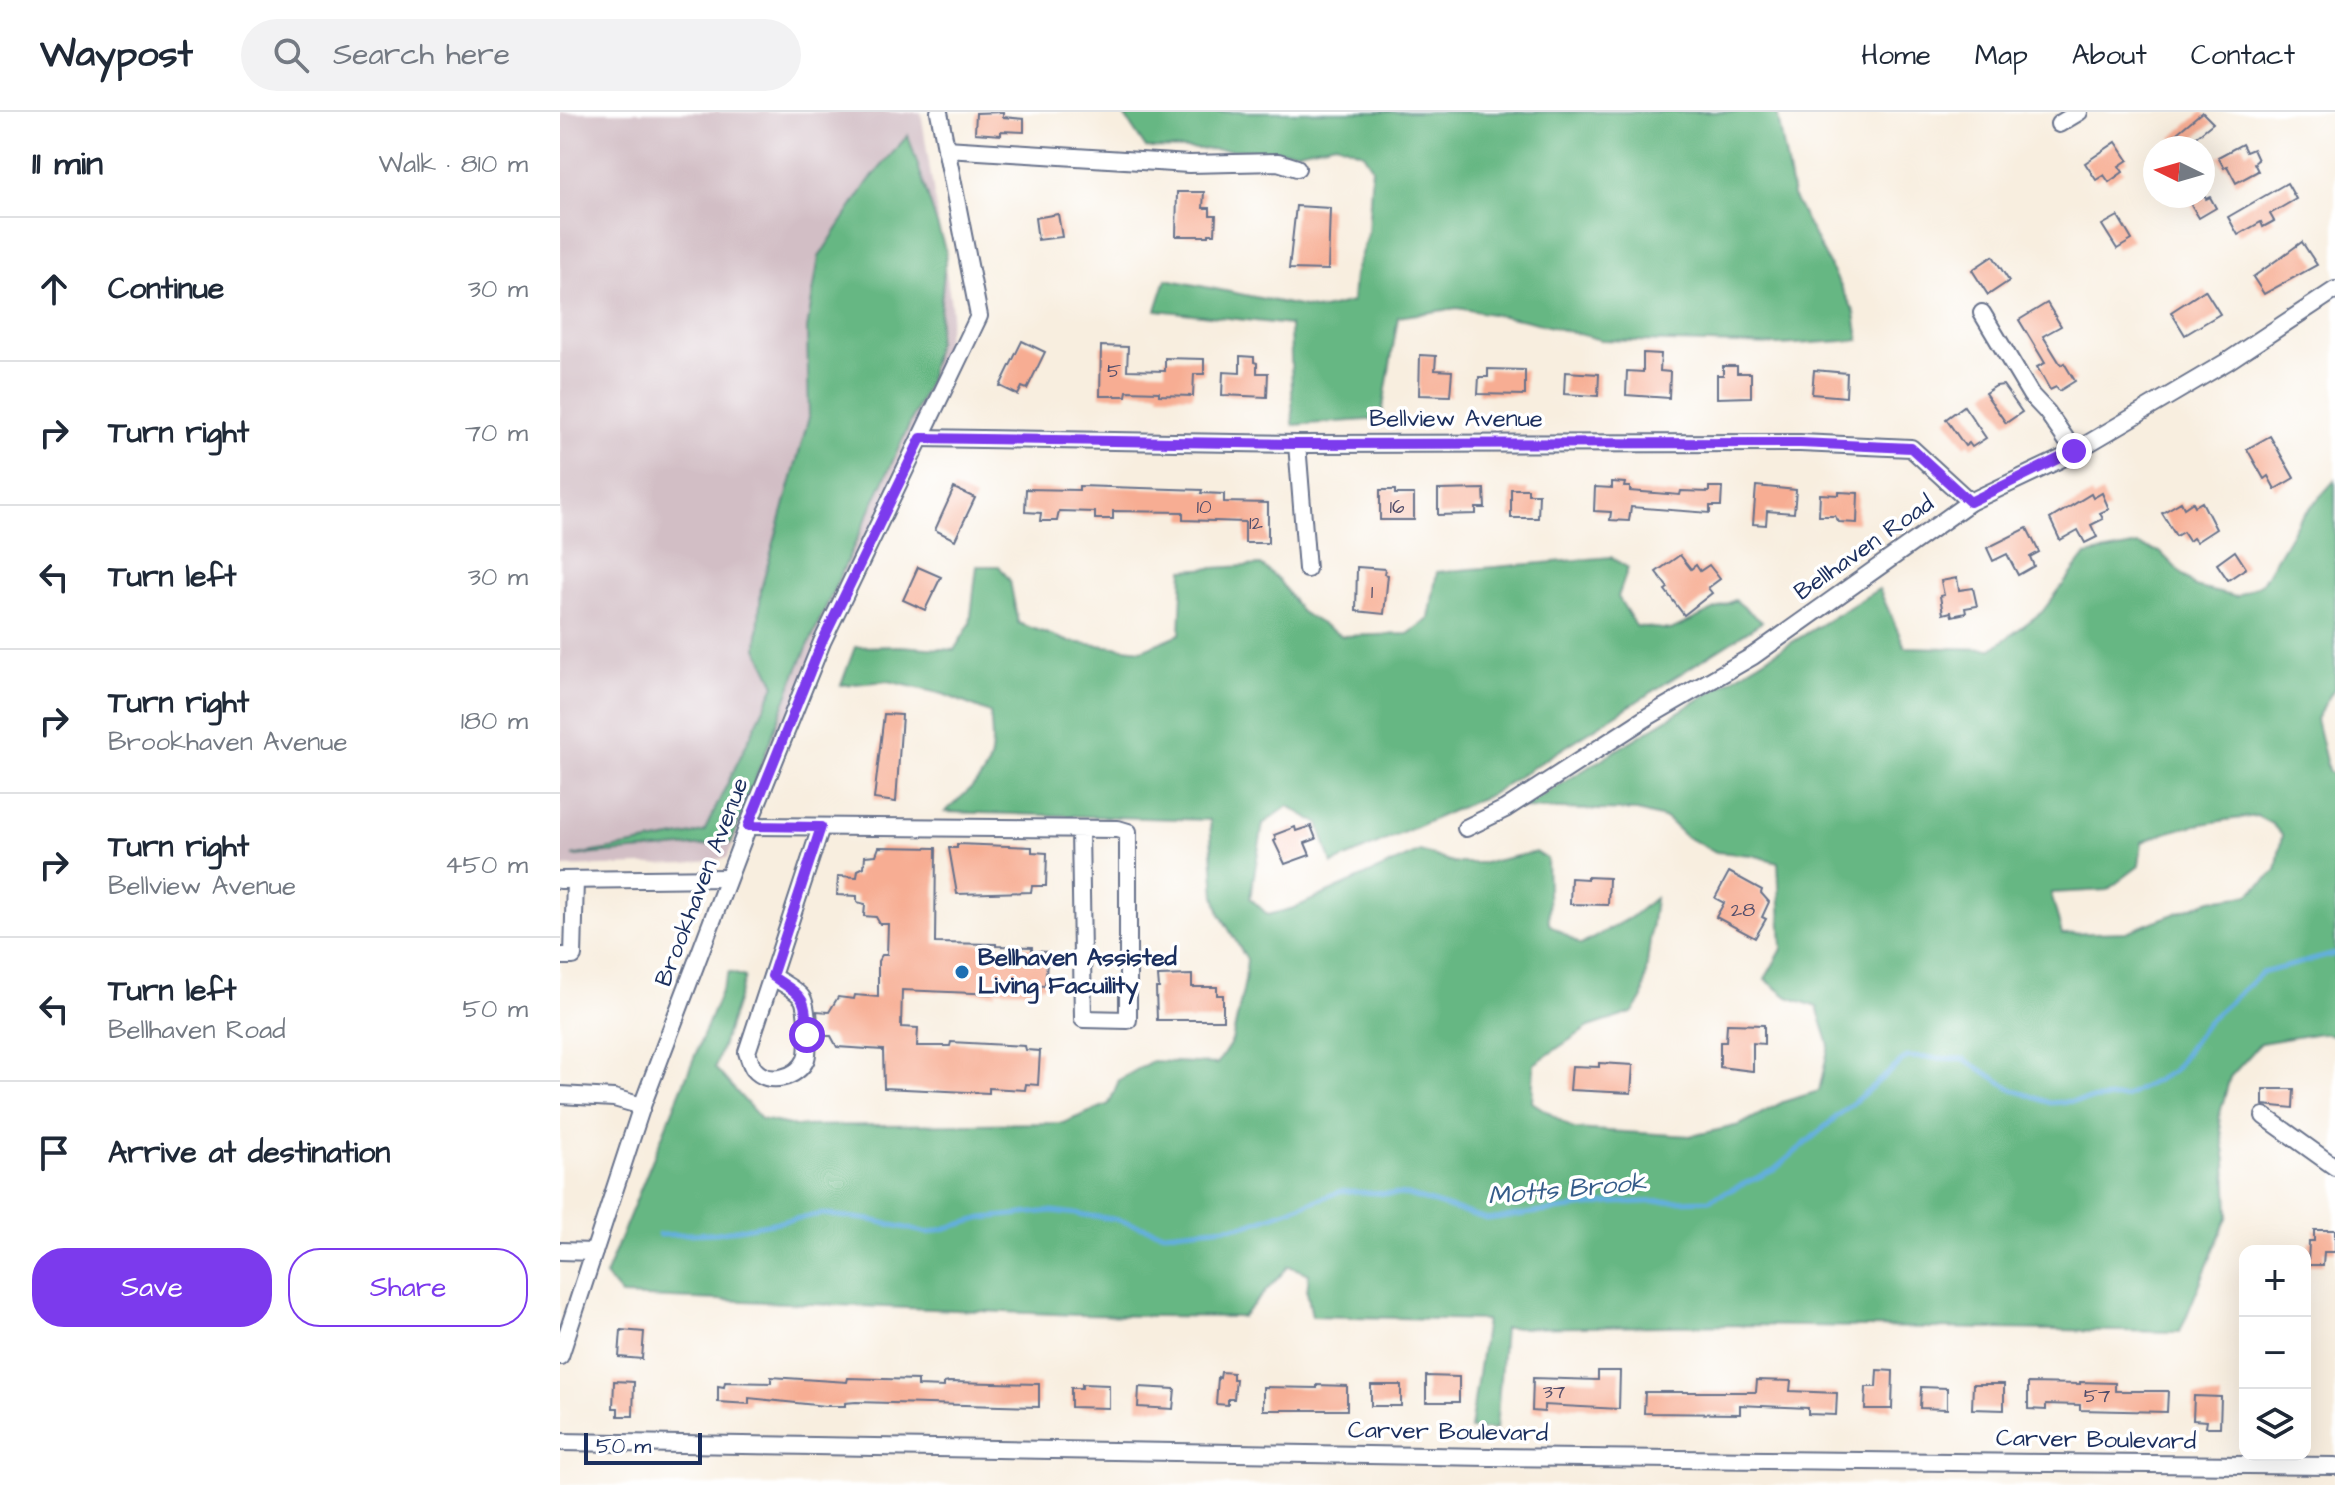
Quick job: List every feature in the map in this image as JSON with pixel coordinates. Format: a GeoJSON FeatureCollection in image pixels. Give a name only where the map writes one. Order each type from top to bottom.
{"type":"FeatureCollection","features":[{"type":"Feature","properties":{"kind":"street","name":"Brookhaven Avenue"},"geometry":{"type":"LineString","coordinates":[[560,1356],[642,1106],[727,878],[822,642],[979,316],[939,112]]}},
{"type":"Feature","properties":{"kind":"street"},"geometry":{"type":"LineString","coordinates":[[2059,124],[2079,112]]}},
{"type":"Feature","properties":{"kind":"street"},"geometry":{"type":"LineString","coordinates":[[946,149],[1189,164],[1278,162],[1297,168]]}},
{"type":"Feature","properties":{"kind":"street","name":"Bellhaven Road"},"geometry":{"type":"LineString","coordinates":[[1466,828],[1505,809],[1649,716],[1753,656],[1970,502],[2074,451],[2228,361],[2335,290]]}},
{"type":"Feature","properties":{"kind":"street"},"geometry":{"type":"LineString","coordinates":[[1982,313],[2031,395],[2074,451]]}},
{"type":"Feature","properties":{"kind":"street","name":"Bellview Avenue"},"geometry":{"type":"LineString","coordinates":[[921,438],[1297,444],[1800,443],[1911,448],[1970,502]]}},
{"type":"Feature","properties":{"kind":"street"},"geometry":{"type":"LineString","coordinates":[[1297,444],[1307,569]]}},
{"type":"Feature","properties":{"kind":"street"},"geometry":{"type":"LineString","coordinates":[[748,826],[1080,829],[1128,832],[1128,1020],[1083,1019],[1080,829]]}},
{"type":"Feature","properties":{"kind":"street"},"geometry":{"type":"LineString","coordinates":[[772,976],[803,998],[807,1010],[806,1059],[793,1074],[778,1079],[763,1077],[754,1068],[747,1052],[821,827]]}},
{"type":"Feature","properties":{"kind":"street"},"geometry":{"type":"LineString","coordinates":[[560,956],[573,956],[568,880],[727,878]]}},
{"type":"Feature","properties":{"kind":"street"},"geometry":{"type":"LineString","coordinates":[[560,1095],[614,1098],[642,1106]]}},
{"type":"Feature","properties":{"kind":"street"},"geometry":{"type":"LineString","coordinates":[[2264,1116],[2335,1167]]}},
{"type":"Feature","properties":{"kind":"street"},"geometry":{"type":"LineString","coordinates":[[560,1251],[594,1252]]}},
{"type":"Feature","properties":{"kind":"street","name":"Carver Boulevard"},"geometry":{"type":"LineString","coordinates":[[560,1442],[1458,1457],[2335,1466]]}},
{"type":"Feature","properties":{"kind":"shaded area"},"geometry":{"type":"Polygon","coordinates":[[[560,112],[921,112],[952,311],[937,382],[727,858],[687,864],[560,867],[560,112]]]}},
{"type":"Feature","properties":{"kind":"green space"},"geometry":{"type":"Polygon","coordinates":[[[1122,112],[1777,112],[1793,196],[1855,313],[1859,340],[1779,345],[1601,340],[1525,320],[1457,308],[1398,317],[1381,419],[1293,425],[1290,325],[1156,310],[1166,279],[1319,310],[1352,302],[1354,275],[1368,233],[1372,167],[1363,153],[1336,143],[1298,151],[1146,148],[1122,112]]]}},
{"type":"Feature","properties":{"kind":"green space"},"geometry":{"type":"Polygon","coordinates":[[[908,135],[946,252],[937,341],[927,386],[797,670],[731,843],[572,856],[704,832],[775,685],[757,648],[761,589],[809,417],[807,329],[819,257],[868,182],[908,135]]]}},
{"type":"Feature","properties":{"kind":"green space"},"geometry":{"type":"Polygon","coordinates":[[[2335,480],[2335,687],[2316,719],[2328,770],[2335,777],[2335,1035],[2320,1033],[2261,1043],[2230,1077],[2219,1117],[2226,1161],[2228,1215],[2180,1332],[1746,1325],[1504,1328],[1496,1430],[1470,1429],[1486,1320],[1312,1316],[1307,1292],[1309,1274],[1289,1266],[1242,1317],[1078,1315],[622,1296],[605,1276],[729,972],[745,977],[715,1068],[761,1119],[795,1126],[1063,1123],[1109,1104],[1119,1080],[1152,1061],[1217,1064],[1232,1041],[1247,960],[1220,914],[1215,896],[1210,820],[945,812],[986,771],[992,748],[990,713],[943,694],[888,681],[841,685],[855,647],[954,650],[970,624],[977,566],[999,566],[1010,581],[1018,623],[1070,642],[1142,650],[1180,634],[1183,570],[1261,565],[1278,579],[1301,612],[1342,636],[1408,634],[1429,619],[1437,572],[1611,557],[1628,568],[1618,597],[1636,626],[1671,630],[1735,600],[1762,622],[1491,794],[1332,864],[1319,824],[1288,806],[1263,824],[1250,898],[1268,915],[1294,908],[1420,851],[1455,863],[1484,863],[1536,852],[1547,859],[1549,924],[1581,945],[1630,918],[1655,898],[1643,998],[1632,1013],[1589,1027],[1534,1064],[1532,1102],[1574,1129],[1691,1136],[1740,1125],[1783,1102],[1819,1091],[1829,1045],[1817,1007],[1788,997],[1765,979],[1782,949],[1778,862],[1752,855],[1716,852],[1686,837],[1667,819],[1637,811],[1522,808],[1879,589],[1905,647],[1992,649],[2042,612],[2086,555],[2138,545],[2160,552],[2195,587],[2236,597],[2262,583],[2299,520],[2335,480]],[[2257,816],[2228,820],[2185,828],[2142,842],[2139,866],[2107,890],[2051,893],[2062,934],[2126,932],[2211,900],[2248,895],[2276,871],[2282,835],[2272,824],[2257,816]]]}},
{"type":"Feature","properties":{"kind":"building"},"geometry":{"type":"Polygon","coordinates":[[[1003,112],[1003,117],[1024,119],[1024,132],[1001,131],[1001,135],[975,133],[976,113],[1003,112]]]}},
{"type":"Feature","properties":{"kind":"building"},"geometry":{"type":"Polygon","coordinates":[[[2202,112],[2213,123],[2197,136],[2173,136],[2202,112]]]}},
{"type":"Feature","properties":{"kind":"building"},"geometry":{"type":"Polygon","coordinates":[[[2116,142],[2128,160],[2119,166],[2123,172],[2109,182],[2104,175],[2096,180],[2085,163],[2116,142]]]}},
{"type":"Feature","properties":{"kind":"building"},"geometry":{"type":"Polygon","coordinates":[[[2242,144],[2246,152],[2253,149],[2258,160],[2254,163],[2258,171],[2236,183],[2218,157],[2242,144]]]}},
{"type":"Feature","properties":{"kind":"building"},"geometry":{"type":"Polygon","coordinates":[[[2287,183],[2296,199],[2270,214],[2274,221],[2263,227],[2261,222],[2238,235],[2228,217],[2287,183]]]}},
{"type":"Feature","properties":{"kind":"building"},"geometry":{"type":"Polygon","coordinates":[[[1177,192],[1204,192],[1203,208],[1210,208],[1210,215],[1216,215],[1215,234],[1176,236],[1177,192]]]}},
{"type":"Feature","properties":{"kind":"building"},"geometry":{"type":"Polygon","coordinates":[[[1296,206],[1330,208],[1328,270],[1289,269],[1296,206]]]}},
{"type":"Feature","properties":{"kind":"building"},"geometry":{"type":"Polygon","coordinates":[[[2215,206],[2216,208],[2199,218],[2193,208],[2215,206]]]}},
{"type":"Feature","properties":{"kind":"building"},"geometry":{"type":"Polygon","coordinates":[[[1058,214],[1062,237],[1038,240],[1035,218],[1058,214]]]}},
{"type":"Feature","properties":{"kind":"building"},"geometry":{"type":"Polygon","coordinates":[[[2118,216],[2132,240],[2117,249],[2102,225],[2118,216]]]}},
{"type":"Feature","properties":{"kind":"building"},"geometry":{"type":"Polygon","coordinates":[[[2302,242],[2317,265],[2264,294],[2253,277],[2302,242]]]}},
{"type":"Feature","properties":{"kind":"building"},"geometry":{"type":"Polygon","coordinates":[[[1993,256],[2009,281],[1988,295],[1972,270],[1993,256]]]}},
{"type":"Feature","properties":{"kind":"building"},"geometry":{"type":"Polygon","coordinates":[[[2205,290],[2220,314],[2185,335],[2171,312],[2205,290]]]}},
{"type":"Feature","properties":{"kind":"building"},"geometry":{"type":"Polygon","coordinates":[[[2047,303],[2061,326],[2043,336],[2075,381],[2059,391],[2056,387],[2050,390],[2037,367],[2045,363],[2019,320],[2047,303]]]}},
{"type":"Feature","properties":{"kind":"building"},"geometry":{"type":"Polygon","coordinates":[[[1022,341],[1045,352],[1027,389],[1022,387],[1018,395],[1000,386],[1022,341]]]}},
{"type":"Feature","properties":{"kind":"building"},"geometry":{"type":"Polygon","coordinates":[[[1101,346],[1128,347],[1127,370],[1165,371],[1165,358],[1204,359],[1204,374],[1194,374],[1193,396],[1127,391],[1126,396],[1100,396],[1101,346]]]}},
{"type":"Feature","properties":{"kind":"building"},"geometry":{"type":"Polygon","coordinates":[[[1643,353],[1661,354],[1660,371],[1670,372],[1669,398],[1626,395],[1627,371],[1643,372],[1643,353]]]}},
{"type":"Feature","properties":{"kind":"building"},"geometry":{"type":"Polygon","coordinates":[[[1420,355],[1436,356],[1435,370],[1452,371],[1450,396],[1419,395],[1420,355]]]}},
{"type":"Feature","properties":{"kind":"building"},"geometry":{"type":"Polygon","coordinates":[[[1240,356],[1254,357],[1257,373],[1268,373],[1267,397],[1222,395],[1223,372],[1240,373],[1240,356]]]}},
{"type":"Feature","properties":{"kind":"building"},"geometry":{"type":"Polygon","coordinates":[[[1723,366],[1737,366],[1737,373],[1751,373],[1751,397],[1717,398],[1717,375],[1723,375],[1723,366]]]}},
{"type":"Feature","properties":{"kind":"building"},"geometry":{"type":"Polygon","coordinates":[[[1488,369],[1525,370],[1525,395],[1478,394],[1479,377],[1488,377],[1488,369]]]}},
{"type":"Feature","properties":{"kind":"building"},"geometry":{"type":"Polygon","coordinates":[[[1814,370],[1847,373],[1846,397],[1812,394],[1814,370]]]}},
{"type":"Feature","properties":{"kind":"building"},"geometry":{"type":"Polygon","coordinates":[[[1565,372],[1599,374],[1598,396],[1564,394],[1565,372]]]}},
{"type":"Feature","properties":{"kind":"building"},"geometry":{"type":"Polygon","coordinates":[[[2003,385],[2022,412],[2006,423],[1985,393],[2003,385]]]}},
{"type":"Feature","properties":{"kind":"building"},"geometry":{"type":"Polygon","coordinates":[[[1964,406],[1986,438],[1972,447],[1969,443],[1965,446],[1946,419],[1964,406]]]}},
{"type":"Feature","properties":{"kind":"building"},"geometry":{"type":"Polygon","coordinates":[[[2270,436],[2294,478],[2275,489],[2268,476],[2264,479],[2247,449],[2270,436]]]}},
{"type":"Feature","properties":{"kind":"building"},"geometry":{"type":"Polygon","coordinates":[[[1612,482],[1625,483],[1624,487],[1630,487],[1630,491],[1680,495],[1681,491],[1709,492],[1709,487],[1722,487],[1721,506],[1710,506],[1710,513],[1631,507],[1629,521],[1610,520],[1611,512],[1594,511],[1595,487],[1612,488],[1612,482]]]}},
{"type":"Feature","properties":{"kind":"building"},"geometry":{"type":"Polygon","coordinates":[[[1079,486],[1202,490],[1201,493],[1224,494],[1224,502],[1268,503],[1268,543],[1245,543],[1245,522],[1183,520],[1183,512],[1113,511],[1113,519],[1095,519],[1095,512],[1059,511],[1057,521],[1040,521],[1041,513],[1025,512],[1026,489],[1079,490],[1079,486]]]}},
{"type":"Feature","properties":{"kind":"building"},"geometry":{"type":"Polygon","coordinates":[[[1756,486],[1796,490],[1794,513],[1767,511],[1766,525],[1753,524],[1756,486]]]}},
{"type":"Feature","properties":{"kind":"building"},"geometry":{"type":"Polygon","coordinates":[[[954,488],[975,498],[955,540],[935,530],[954,488]]]}},
{"type":"Feature","properties":{"kind":"building"},"geometry":{"type":"Polygon","coordinates":[[[1484,489],[1485,508],[1476,508],[1476,514],[1438,515],[1438,490],[1484,489]]]}},
{"type":"Feature","properties":{"kind":"building"},"geometry":{"type":"Polygon","coordinates":[[[1511,489],[1528,489],[1528,494],[1539,494],[1538,518],[1511,518],[1511,489]]]}},
{"type":"Feature","properties":{"kind":"building"},"geometry":{"type":"Polygon","coordinates":[[[1380,490],[1414,494],[1414,520],[1380,520],[1380,490]]]}},
{"type":"Feature","properties":{"kind":"building"},"geometry":{"type":"Polygon","coordinates":[[[1839,492],[1858,493],[1857,523],[1839,522],[1835,516],[1819,516],[1820,494],[1839,495],[1839,492]]]}},
{"type":"Feature","properties":{"kind":"building"},"geometry":{"type":"Polygon","coordinates":[[[2102,493],[2109,509],[2100,513],[2103,519],[2091,525],[2097,537],[2085,543],[2078,530],[2060,540],[2050,519],[2091,494],[2093,498],[2102,493]]]}},
{"type":"Feature","properties":{"kind":"building"},"geometry":{"type":"Polygon","coordinates":[[[2181,502],[2184,508],[2193,502],[2195,506],[2202,502],[2216,529],[2196,542],[2193,538],[2189,541],[2183,532],[2176,536],[2162,513],[2181,502]]]}},
{"type":"Feature","properties":{"kind":"building"},"geometry":{"type":"Polygon","coordinates":[[[2027,528],[2039,552],[2030,557],[2034,566],[2018,575],[2007,554],[1993,561],[1987,548],[2027,528]]]}},
{"type":"Feature","properties":{"kind":"building"},"geometry":{"type":"Polygon","coordinates":[[[2235,551],[2246,568],[2228,580],[2217,564],[2235,551]]]}},
{"type":"Feature","properties":{"kind":"building"},"geometry":{"type":"Polygon","coordinates":[[[1680,555],[1691,569],[1696,565],[1700,571],[1709,565],[1720,579],[1708,588],[1712,593],[1684,615],[1656,572],[1680,555]]]}},
{"type":"Feature","properties":{"kind":"building"},"geometry":{"type":"Polygon","coordinates":[[[918,567],[941,577],[925,610],[903,600],[918,567]]]}},
{"type":"Feature","properties":{"kind":"building"},"geometry":{"type":"Polygon","coordinates":[[[1357,567],[1385,569],[1384,574],[1388,575],[1384,614],[1356,611],[1357,567]]]}},
{"type":"Feature","properties":{"kind":"building"},"geometry":{"type":"Polygon","coordinates":[[[1957,578],[1959,590],[1973,588],[1977,606],[1965,608],[1966,613],[1943,614],[1941,581],[1957,578]]]}},
{"type":"Feature","properties":{"kind":"building"},"geometry":{"type":"Polygon","coordinates":[[[884,714],[902,715],[896,802],[874,799],[884,714]]]}},
{"type":"Feature","properties":{"kind":"building"},"geometry":{"type":"Polygon","coordinates":[[[1311,826],[1316,839],[1305,843],[1310,855],[1285,864],[1274,835],[1295,827],[1296,831],[1311,826]]]}},
{"type":"Feature","properties":{"kind":"building"},"geometry":{"type":"Polygon","coordinates":[[[957,844],[1032,847],[1032,852],[1047,853],[1046,886],[1032,886],[1031,892],[957,894],[949,848],[957,848],[957,844]]]}},
{"type":"Feature","properties":{"kind":"building","name":"Bellhaven Assisted Living Facuility"},"geometry":{"type":"Polygon","coordinates":[[[879,847],[936,848],[935,943],[996,944],[1032,947],[1032,951],[1048,952],[1045,986],[1032,985],[1031,991],[996,990],[996,994],[902,990],[901,1027],[918,1028],[917,1046],[950,1046],[951,1042],[1025,1046],[1026,1050],[1040,1051],[1038,1085],[1026,1084],[1025,1090],[989,1088],[989,1093],[884,1088],[883,1050],[837,1047],[831,1036],[819,1036],[817,1011],[829,1012],[838,997],[878,997],[878,961],[882,955],[887,955],[888,924],[880,924],[876,917],[864,916],[865,904],[857,902],[857,896],[837,895],[838,876],[857,877],[858,870],[864,867],[865,856],[876,855],[879,847]]]}},
{"type":"Feature","properties":{"kind":"building"},"geometry":{"type":"Polygon","coordinates":[[[1729,872],[1762,890],[1769,902],[1762,917],[1766,919],[1755,938],[1716,917],[1724,903],[1715,898],[1729,872]]]}},
{"type":"Feature","properties":{"kind":"building"},"geometry":{"type":"Polygon","coordinates":[[[1571,878],[1609,878],[1608,905],[1570,904],[1571,878]]]}},
{"type":"Feature","properties":{"kind":"building"},"geometry":{"type":"Polygon","coordinates":[[[1192,975],[1192,987],[1217,987],[1217,995],[1223,995],[1223,1020],[1157,1020],[1158,976],[1192,975]]]}},
{"type":"Feature","properties":{"kind":"building"},"geometry":{"type":"Polygon","coordinates":[[[1727,1024],[1764,1025],[1764,1044],[1753,1043],[1753,1071],[1720,1067],[1720,1042],[1726,1042],[1727,1024]]]}},
{"type":"Feature","properties":{"kind":"building"},"geometry":{"type":"Polygon","coordinates":[[[1599,1063],[1633,1065],[1631,1093],[1570,1090],[1572,1066],[1599,1067],[1599,1063]]]}},
{"type":"Feature","properties":{"kind":"building"},"geometry":{"type":"Polygon","coordinates":[[[2263,1089],[2294,1089],[2293,1108],[2263,1105],[2263,1089]]]}},
{"type":"Feature","properties":{"kind":"building"},"geometry":{"type":"Polygon","coordinates":[[[2314,1230],[2335,1230],[2335,1252],[2324,1252],[2323,1265],[2311,1265],[2309,1241],[2314,1241],[2314,1230]]]}},
{"type":"Feature","properties":{"kind":"building"},"geometry":{"type":"Polygon","coordinates":[[[621,1330],[644,1332],[642,1359],[619,1357],[621,1330]]]}},
{"type":"Feature","properties":{"kind":"building"},"geometry":{"type":"Polygon","coordinates":[[[1877,1370],[1893,1371],[1892,1409],[1865,1409],[1866,1387],[1876,1387],[1877,1370]]]}},
{"type":"Feature","properties":{"kind":"building"},"geometry":{"type":"Polygon","coordinates":[[[1598,1371],[1620,1371],[1619,1409],[1544,1405],[1544,1412],[1532,1411],[1533,1378],[1598,1380],[1598,1371]]]}},
{"type":"Feature","properties":{"kind":"building"},"geometry":{"type":"Polygon","coordinates":[[[1221,1372],[1233,1373],[1233,1379],[1236,1379],[1234,1399],[1228,1399],[1228,1405],[1216,1404],[1221,1372]]]}},
{"type":"Feature","properties":{"kind":"building"},"geometry":{"type":"Polygon","coordinates":[[[1426,1376],[1459,1377],[1459,1402],[1426,1402],[1426,1376]]]}},
{"type":"Feature","properties":{"kind":"building"},"geometry":{"type":"Polygon","coordinates":[[[771,1377],[847,1382],[848,1378],[918,1380],[918,1386],[944,1387],[944,1383],[949,1382],[1039,1384],[1039,1407],[856,1402],[845,1403],[845,1406],[825,1406],[749,1398],[749,1404],[718,1402],[718,1386],[724,1387],[725,1382],[771,1383],[771,1377]]]}},
{"type":"Feature","properties":{"kind":"building"},"geometry":{"type":"Polygon","coordinates":[[[1757,1380],[1791,1381],[1790,1391],[1837,1393],[1836,1415],[1808,1414],[1808,1408],[1740,1405],[1740,1414],[1644,1413],[1645,1392],[1756,1392],[1757,1380]]]}},
{"type":"Feature","properties":{"kind":"building"},"geometry":{"type":"Polygon","coordinates":[[[614,1381],[634,1382],[633,1416],[618,1416],[618,1408],[613,1408],[614,1381]]]}},
{"type":"Feature","properties":{"kind":"building"},"geometry":{"type":"Polygon","coordinates":[[[2028,1383],[2115,1383],[2115,1391],[2168,1391],[2167,1412],[2080,1410],[2080,1405],[2046,1404],[2046,1410],[2028,1409],[2028,1383]]]}},
{"type":"Feature","properties":{"kind":"building"},"geometry":{"type":"Polygon","coordinates":[[[1082,1384],[1109,1385],[1109,1408],[1071,1407],[1071,1388],[1082,1388],[1082,1384]]]}},
{"type":"Feature","properties":{"kind":"building"},"geometry":{"type":"Polygon","coordinates":[[[1973,1384],[2004,1384],[2004,1410],[1972,1409],[1973,1384]]]}},
{"type":"Feature","properties":{"kind":"building"},"geometry":{"type":"Polygon","coordinates":[[[1317,1385],[1347,1386],[1347,1410],[1263,1410],[1263,1387],[1317,1388],[1317,1385]]]}},
{"type":"Feature","properties":{"kind":"building"},"geometry":{"type":"Polygon","coordinates":[[[1371,1385],[1401,1385],[1401,1406],[1371,1406],[1371,1385]]]}},
{"type":"Feature","properties":{"kind":"building"},"geometry":{"type":"Polygon","coordinates":[[[1139,1387],[1175,1389],[1173,1409],[1138,1407],[1139,1387]]]}},
{"type":"Feature","properties":{"kind":"building"},"geometry":{"type":"Polygon","coordinates":[[[1921,1387],[1947,1388],[1947,1409],[1920,1408],[1921,1387]]]}},
{"type":"Feature","properties":{"kind":"building"},"geometry":{"type":"Polygon","coordinates":[[[2194,1396],[2221,1397],[2220,1427],[2206,1427],[2207,1421],[2193,1420],[2194,1396]]]}},
{"type":"Feature","properties":{"kind":"waterway","name":"Motts Brook"},"geometry":{"type":"LineString","coordinates":[[659,1235],[717,1233],[822,1214],[871,1220],[928,1233],[983,1218],[1052,1211],[1115,1219],[1164,1233],[1247,1225],[1342,1191],[1408,1195],[1487,1219],[1612,1203],[1709,1200],[1774,1170],[1907,1057],[1964,1059],[2012,1089],[2050,1103],[2125,1097],[2173,1071],[2207,1022],[2262,973],[2335,954]]}},
{"type":"Feature","properties":{"kind":"place","name":"Bellhaven Assisted Living Facuility"},"geometry":{"type":"Point","coordinates":[962,972]}},
{"type":"Feature","properties":{"kind":"route"},"geometry":{"type":"LineString","coordinates":[[807,1035],[807,1010],[803,998],[772,976],[821,827],[748,826],[822,642],[921,438],[1297,444],[1800,443],[1911,448],[1970,502],[2074,451]]}}]}
